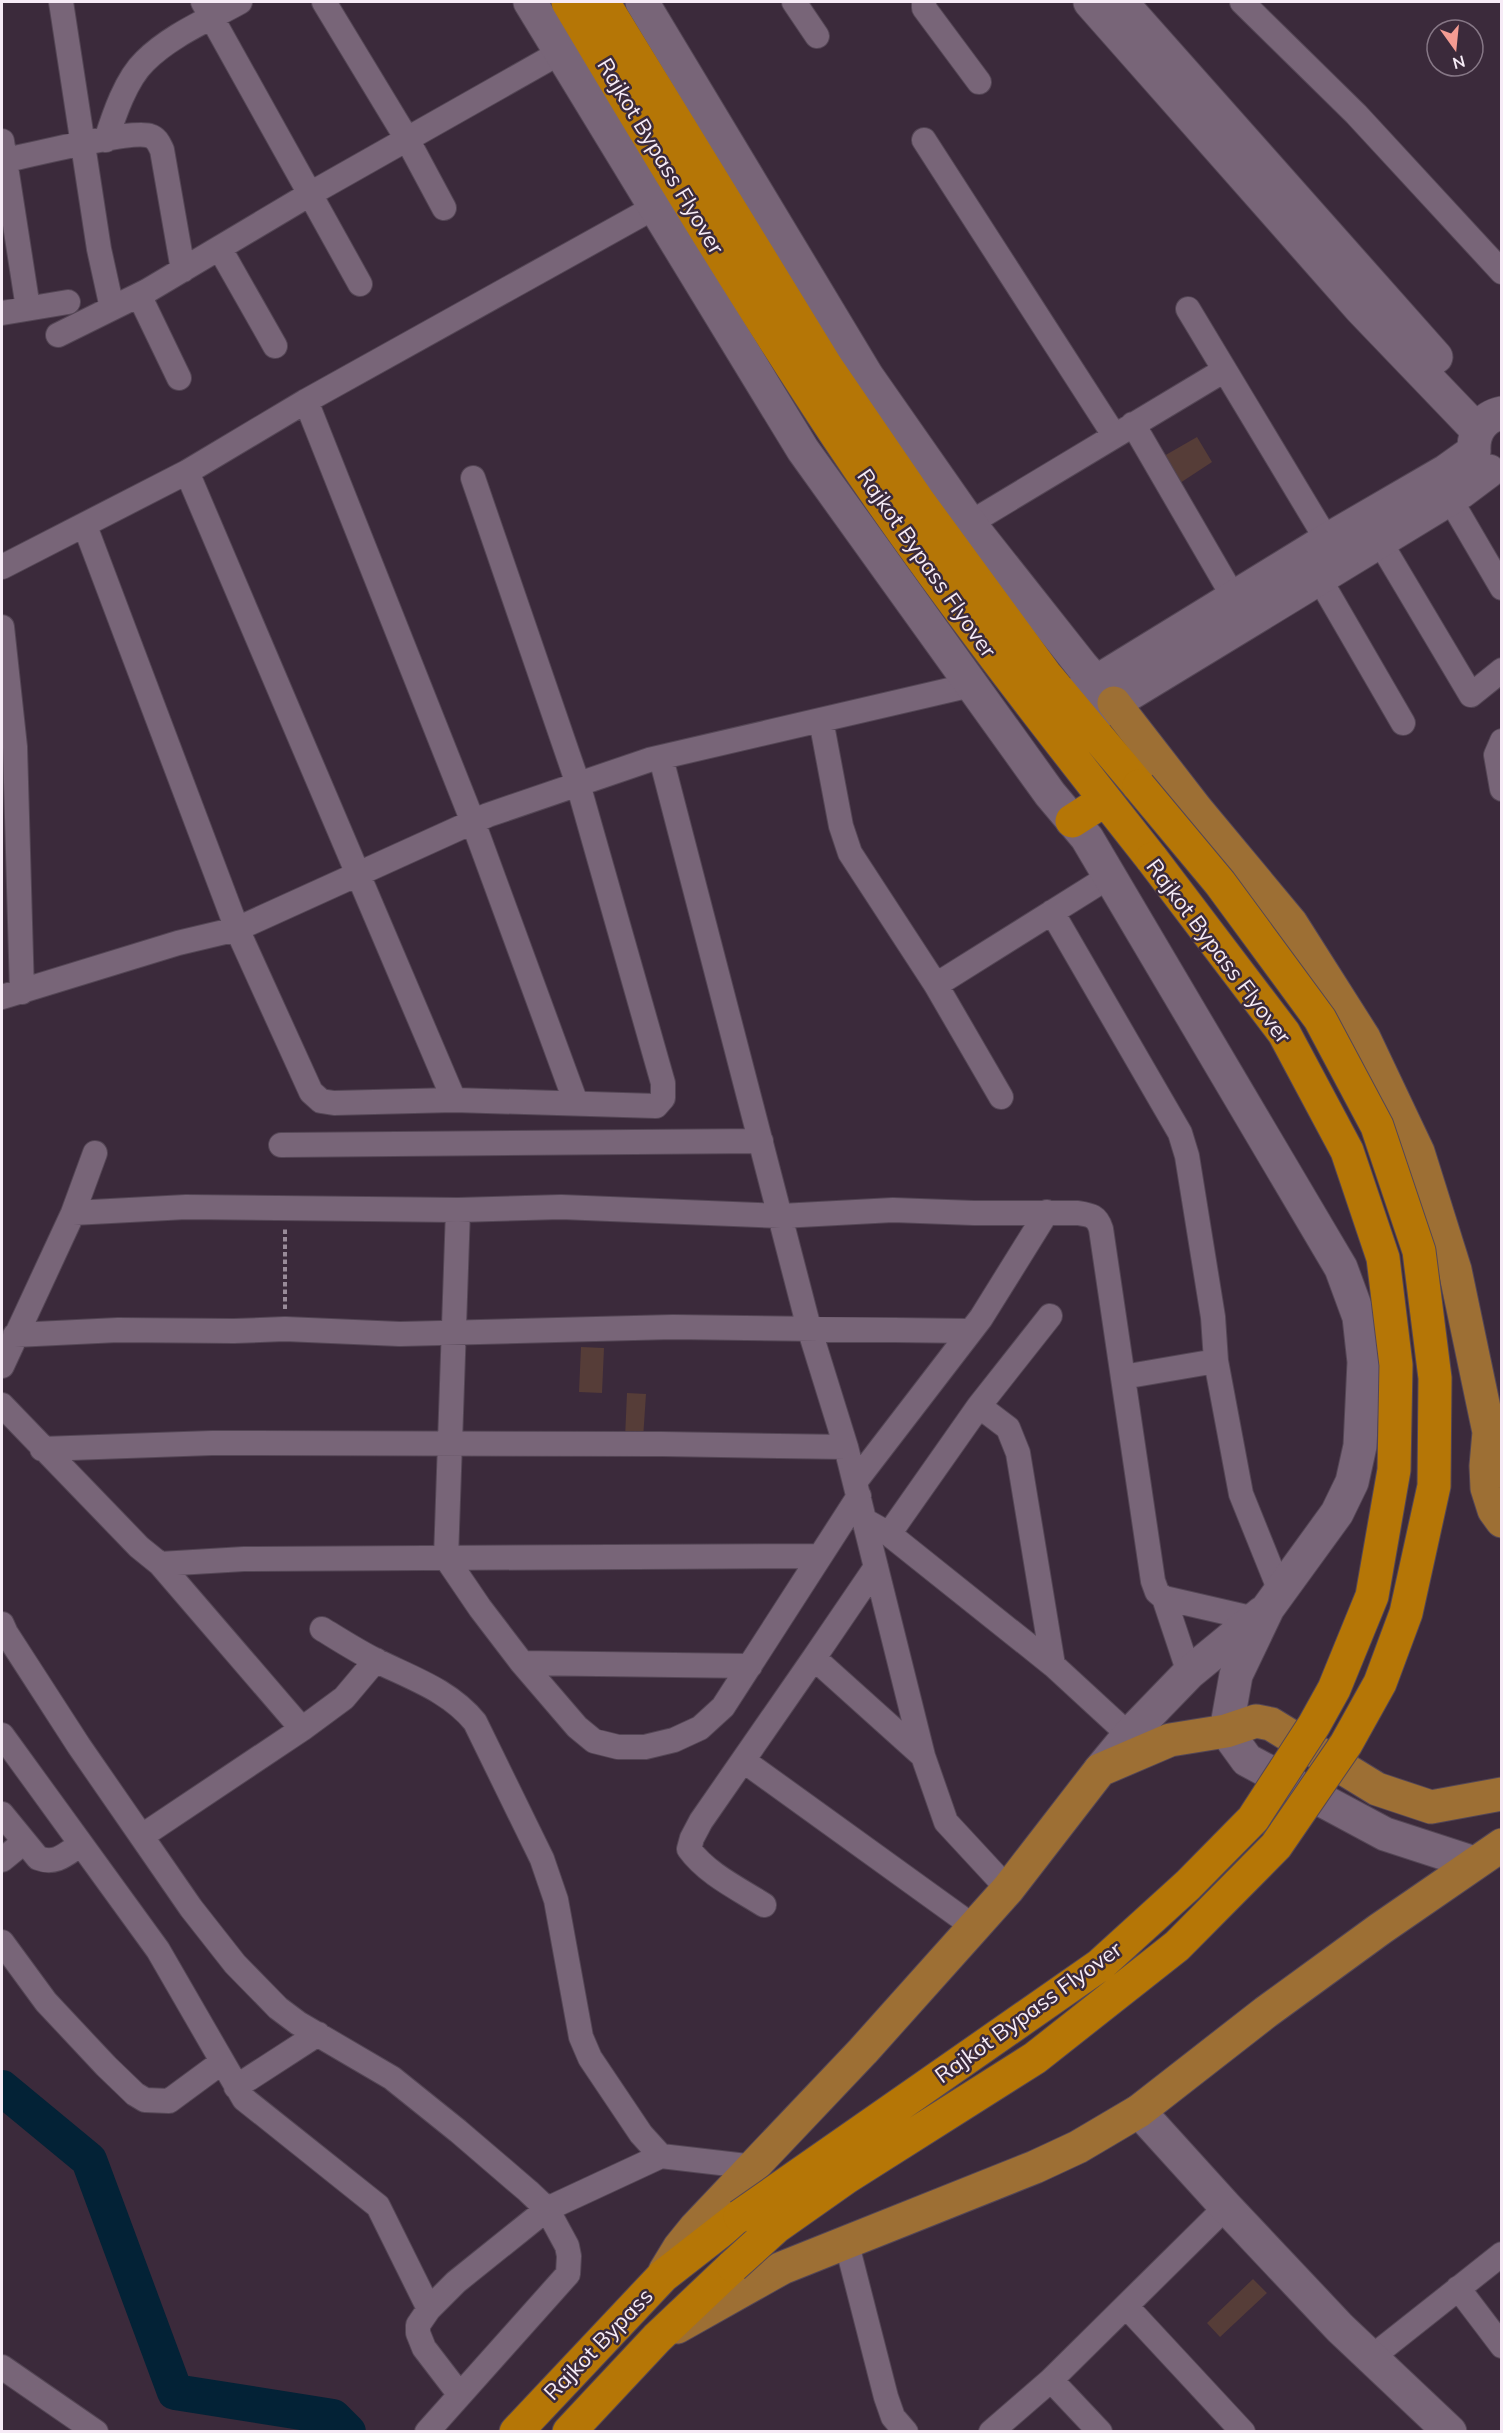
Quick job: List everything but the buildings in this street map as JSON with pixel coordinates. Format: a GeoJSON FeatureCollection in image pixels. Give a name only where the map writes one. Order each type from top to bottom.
{"type":"FeatureCollection","features":[{"type":"Feature","properties":{"kind":"highway","name":"Rajkot Bypass Flyover"},"geometry":{"type":"LineString","coordinates":[[568,2],[688,204],[838,436],[954,604],[1284,1033],[1347,1151],[1383,1258],[1396,1365],[1394,1470],[1372,1596],[1334,1689],[1314,1725],[1253,1819],[1188,1885],[1100,1965],[740,2216],[663,2276]]}},
{"type":"Feature","properties":{"kind":"highway","name":"Rajkot Bypass Flyover"},"geometry":{"type":"LineString","coordinates":[[603,2],[826,366],[919,502],[1045,674],[1220,883],[1320,1019],[1377,1126],[1419,1251],[1435,1378],[1434,1486],[1406,1613],[1380,1683],[1346,1744],[1276,1846],[1177,1946],[1035,2058],[847,2177],[776,2227],[657,2338]]}},
{"type":"Feature","properties":{"kind":"highway"},"geometry":{"type":"LineString","coordinates":[[1072,821],[1105,800]]}},
{"type":"Feature","properties":{"kind":"highway","name":"Rajkot Bypass"},"geometry":{"type":"LineString","coordinates":[[525,2422],[663,2276]]}},
{"type":"Feature","properties":{"kind":"highway","name":"Rajkot Bypass"},"geometry":{"type":"LineString","coordinates":[[569,2432],[657,2338]]}},
{"type":"Feature","properties":{"kind":"main road"},"geometry":{"type":"LineString","coordinates":[[1105,692],[1197,810],[1291,923],[1364,1038],[1418,1152],[1455,1270],[1496,1442],[1486,1466],[1487,1488],[1494,1510],[1502,1521]]}},
{"type":"Feature","properties":{"kind":"main road"},"geometry":{"type":"LineString","coordinates":[[663,2276],[669,2262],[684,2241],[755,2167],[1008,1888],[1100,1770],[1170,1740],[1226,1731],[1256,1721],[1271,1724],[1377,1789],[1431,1807],[1502,1794]]}},
{"type":"Feature","properties":{"kind":"main road"},"geometry":{"type":"LineString","coordinates":[[657,2338],[782,2268],[1035,2168],[1078,2147],[1139,2111],[1266,2012],[1502,1845]]}},
{"type":"Feature","properties":{"kind":"street"},"geometry":{"type":"LineString","coordinates":[[62,2],[94,142],[99,249],[112,308]]}},
{"type":"Feature","properties":{"kind":"street"},"geometry":{"type":"LineString","coordinates":[[94,142],[144,62],[181,34],[208,9],[240,2]]}},
{"type":"Feature","properties":{"kind":"street"},"geometry":{"type":"LineString","coordinates":[[324,2],[407,139],[444,208]]}},
{"type":"Feature","properties":{"kind":"street"},"geometry":{"type":"LineString","coordinates":[[530,2],[803,450],[1050,794],[1087,838],[1341,1268],[1359,1317],[1364,1374],[1360,1446],[1352,1482],[1337,1513],[1268,1606],[1236,1675],[1226,1731],[1247,1760],[1385,1834],[1474,1863]]}},
{"type":"Feature","properties":{"kind":"street"},"geometry":{"type":"LineString","coordinates":[[642,2],[867,376],[970,523],[1105,692]]}},
{"type":"Feature","properties":{"kind":"street"},"geometry":{"type":"LineString","coordinates":[[794,2],[817,36]]}},
{"type":"Feature","properties":{"kind":"street"},"geometry":{"type":"LineString","coordinates":[[924,2],[924,8],[979,82]]}},
{"type":"Feature","properties":{"kind":"street"},"geometry":{"type":"LineString","coordinates":[[1090,2],[1361,309],[1489,443]]}},
{"type":"Feature","properties":{"kind":"street"},"geometry":{"type":"LineString","coordinates":[[1121,2],[1361,270],[1489,443]]}},
{"type":"Feature","properties":{"kind":"street"},"geometry":{"type":"LineString","coordinates":[[1242,2],[1356,114],[1502,272]]}},
{"type":"Feature","properties":{"kind":"street"},"geometry":{"type":"LineString","coordinates":[[208,9],[360,284]]}},
{"type":"Feature","properties":{"kind":"street"},"geometry":{"type":"LineString","coordinates":[[58,335],[139,295],[310,194],[561,52]]}},
{"type":"Feature","properties":{"kind":"street"},"geometry":{"type":"LineString","coordinates":[[28,308],[3,154],[148,135],[156,139],[162,150],[183,270]]}},
{"type":"Feature","properties":{"kind":"street"},"geometry":{"type":"LineString","coordinates":[[924,140],[1124,430],[1234,598]]}},
{"type":"Feature","properties":{"kind":"street"},"geometry":{"type":"LineString","coordinates":[[2,567],[187,472],[306,401],[656,207]]}},
{"type":"Feature","properties":{"kind":"street"},"geometry":{"type":"LineString","coordinates":[[220,249],[275,346]]}},
{"type":"Feature","properties":{"kind":"street"},"geometry":{"type":"LineString","coordinates":[[139,295],[179,378]]}},
{"type":"Feature","properties":{"kind":"street"},"geometry":{"type":"LineString","coordinates":[[2,313],[68,302]]}},
{"type":"Feature","properties":{"kind":"street"},"geometry":{"type":"LineString","coordinates":[[1188,309],[1223,371],[1327,540]]}},
{"type":"Feature","properties":{"kind":"street"},"geometry":{"type":"LineString","coordinates":[[970,523],[1223,371]]}},
{"type":"Feature","properties":{"kind":"street"},"geometry":{"type":"LineString","coordinates":[[306,401],[473,822],[576,1102]]}},
{"type":"Feature","properties":{"kind":"street"},"geometry":{"type":"LineString","coordinates":[[1105,692],[1319,579],[1450,499],[1489,443]]}},
{"type":"Feature","properties":{"kind":"street"},"geometry":{"type":"LineString","coordinates":[[1076,711],[1234,598],[1489,443]]}},
{"type":"Feature","properties":{"kind":"street"},"geometry":{"type":"LineString","coordinates":[[187,472],[454,1100]]}},
{"type":"Feature","properties":{"kind":"street"},"geometry":{"type":"LineString","coordinates":[[85,526],[237,929],[311,1092],[321,1101],[334,1103],[454,1100],[656,1106],[663,1098],[663,1083],[578,784],[473,478]]}},
{"type":"Feature","properties":{"kind":"street"},"geometry":{"type":"LineString","coordinates":[[1450,499],[1502,588]]}},
{"type":"Feature","properties":{"kind":"street"},"geometry":{"type":"LineString","coordinates":[[1380,542],[1471,695],[1502,670]]}},
{"type":"Feature","properties":{"kind":"street"},"geometry":{"type":"LineString","coordinates":[[1319,579],[1403,723]]}},
{"type":"Feature","properties":{"kind":"street"},"geometry":{"type":"LineString","coordinates":[[2,627],[15,747],[12,994],[177,944],[237,929],[473,822],[578,784],[661,758],[971,686]]}},
{"type":"Feature","properties":{"kind":"street"},"geometry":{"type":"LineString","coordinates":[[821,720],[842,826],[850,853],[936,985],[1001,1097]]}},
{"type":"Feature","properties":{"kind":"street"},"geometry":{"type":"LineString","coordinates":[[1502,741],[1496,755],[1502,789]]}},
{"type":"Feature","properties":{"kind":"street"},"geometry":{"type":"LineString","coordinates":[[661,758],[809,1328],[846,1447],[923,1756],[946,1822],[1008,1888]]}},
{"type":"Feature","properties":{"kind":"street"},"geometry":{"type":"LineString","coordinates":[[936,985],[1110,876]]}},
{"type":"Feature","properties":{"kind":"street"},"geometry":{"type":"LineString","coordinates":[[1052,912],[1180,1133],[1187,1156],[1211,1306],[1216,1361],[1241,1494],[1268,1606]]}},
{"type":"Feature","properties":{"kind":"street"},"geometry":{"type":"LineString","coordinates":[[281,1145],[761,1141]]}},
{"type":"Feature","properties":{"kind":"street"},"geometry":{"type":"LineString","coordinates":[[2,1366],[73,1213],[95,1153]]}},
{"type":"Feature","properties":{"kind":"street"},"geometry":{"type":"LineString","coordinates":[[73,1213],[186,1207],[458,1210],[561,1207],[781,1216],[893,1210],[974,1213],[1047,1212],[1092,1215],[1098,1221],[1114,1311],[1153,1581],[1157,1592],[1164,1598],[1189,1673]]}},
{"type":"Feature","properties":{"kind":"street"},"geometry":{"type":"LineString","coordinates":[[458,1210],[446,1558],[522,1663],[577,1727],[594,1741],[618,1747],[645,1747],[674,1740],[700,1728],[723,1707],[820,1556],[857,1489],[986,1311],[1047,1212]]}},
{"type":"Feature","properties":{"kind":"street"},"geometry":{"type":"LineString","coordinates":[[889,1534],[979,1406],[1050,1316]]}},
{"type":"Feature","properties":{"kind":"street"},"geometry":{"type":"LineString","coordinates":[[15,1335],[118,1330],[285,1329],[400,1334],[674,1327],[970,1331]]}},
{"type":"Feature","properties":{"kind":"street"},"geometry":{"type":"LineString","coordinates":[[1123,1377],[1216,1361]]}},
{"type":"Feature","properties":{"kind":"street"},"geometry":{"type":"LineString","coordinates":[[2,1406],[139,1547],[160,1564],[302,1729]]}},
{"type":"Feature","properties":{"kind":"street"},"geometry":{"type":"LineString","coordinates":[[979,1406],[1008,1428],[1014,1439],[1053,1665]]}},
{"type":"Feature","properties":{"kind":"street"},"geometry":{"type":"LineString","coordinates":[[42,1449],[212,1443],[662,1444],[846,1447]]}},
{"type":"Feature","properties":{"kind":"street"},"geometry":{"type":"LineString","coordinates":[[864,1520],[889,1534],[1053,1665],[1129,1735]]}},
{"type":"Feature","properties":{"kind":"street"},"geometry":{"type":"LineString","coordinates":[[160,1564],[244,1559],[820,1556]]}},
{"type":"Feature","properties":{"kind":"street"},"geometry":{"type":"LineString","coordinates":[[764,1905],[697,1860],[689,1849],[692,1838],[701,1821],[876,1567]]}},
{"type":"Feature","properties":{"kind":"street"},"geometry":{"type":"LineString","coordinates":[[1164,1598],[1268,1606]]}},
{"type":"Feature","properties":{"kind":"street"},"geometry":{"type":"LineString","coordinates":[[1100,1770],[1129,1735],[1189,1673],[1268,1606]]}},
{"type":"Feature","properties":{"kind":"street"},"geometry":{"type":"LineString","coordinates":[[322,1629],[376,1660],[451,1698],[464,1708],[475,1722],[550,1880],[556,1900],[581,2037],[590,2058],[641,2134],[661,2156]]}},
{"type":"Feature","properties":{"kind":"street"},"geometry":{"type":"LineString","coordinates":[[3,1631],[191,1908],[235,1964],[278,2008],[392,2078],[458,2130],[547,2209],[567,2246],[568,2274],[427,2432]]}},
{"type":"Feature","properties":{"kind":"street"},"geometry":{"type":"LineString","coordinates":[[814,1658],[923,1756]]}},
{"type":"Feature","properties":{"kind":"street"},"geometry":{"type":"LineString","coordinates":[[142,1836],[302,1729],[344,1698],[376,1660]]}},
{"type":"Feature","properties":{"kind":"street"},"geometry":{"type":"LineString","coordinates":[[522,1663],[750,1666]]}},
{"type":"Feature","properties":{"kind":"street"},"geometry":{"type":"LineString","coordinates":[[2,1735],[158,1950],[236,2087],[254,2108],[378,2206],[429,2309]]}},
{"type":"Feature","properties":{"kind":"street"},"geometry":{"type":"LineString","coordinates":[[744,1761],[974,1927]]}},
{"type":"Feature","properties":{"kind":"street"},"geometry":{"type":"LineString","coordinates":[[2,1814],[38,1858],[46,1862],[57,1860],[81,1844]]}},
{"type":"Feature","properties":{"kind":"street"},"geometry":{"type":"LineString","coordinates":[[2,1860],[24,1842]]}},
{"type":"Feature","properties":{"kind":"street"},"geometry":{"type":"LineString","coordinates":[[2,1942],[46,2002],[106,2066],[135,2094],[145,2100],[169,2101],[222,2062]]}},
{"type":"Feature","properties":{"kind":"street"},"geometry":{"type":"LineString","coordinates":[[236,2087],[318,2034]]}},
{"type":"Feature","properties":{"kind":"street"},"geometry":{"type":"LineString","coordinates":[[1139,2111],[1340,2328],[1450,2432]]}},
{"type":"Feature","properties":{"kind":"street"},"geometry":{"type":"LineString","coordinates":[[460,2395],[420,2341],[418,2325],[429,2309],[456,2282],[547,2209],[661,2156],[755,2167]]}},
{"type":"Feature","properties":{"kind":"street"},"geometry":{"type":"LineString","coordinates":[[1007,2427],[1051,2380],[1226,2207]]}},
{"type":"Feature","properties":{"kind":"street"},"geometry":{"type":"LineString","coordinates":[[846,2241],[886,2397],[893,2417],[906,2432]]}},
{"type":"Feature","properties":{"kind":"street"},"geometry":{"type":"LineString","coordinates":[[1372,2356],[1502,2254]]}},
{"type":"Feature","properties":{"kind":"street"},"geometry":{"type":"LineString","coordinates":[[1458,2288],[1502,2346]]}},
{"type":"Feature","properties":{"kind":"street"},"geometry":{"type":"LineString","coordinates":[[1126,2306],[1243,2432]]}},
{"type":"Feature","properties":{"kind":"street"},"geometry":{"type":"LineString","coordinates":[[2,2367],[96,2432]]}},
{"type":"Feature","properties":{"kind":"street"},"geometry":{"type":"LineString","coordinates":[[1051,2380],[1100,2432]]}},
{"type":"Feature","properties":{"kind":"path"},"geometry":{"type":"LineString","coordinates":[[285,1208],[285,1329]]}},
{"type":"Feature","properties":{"kind":"waterway"},"geometry":{"type":"LineString","coordinates":[[2,2088],[89,2160],[175,2392],[333,2417],[348,2432]]}}]}
